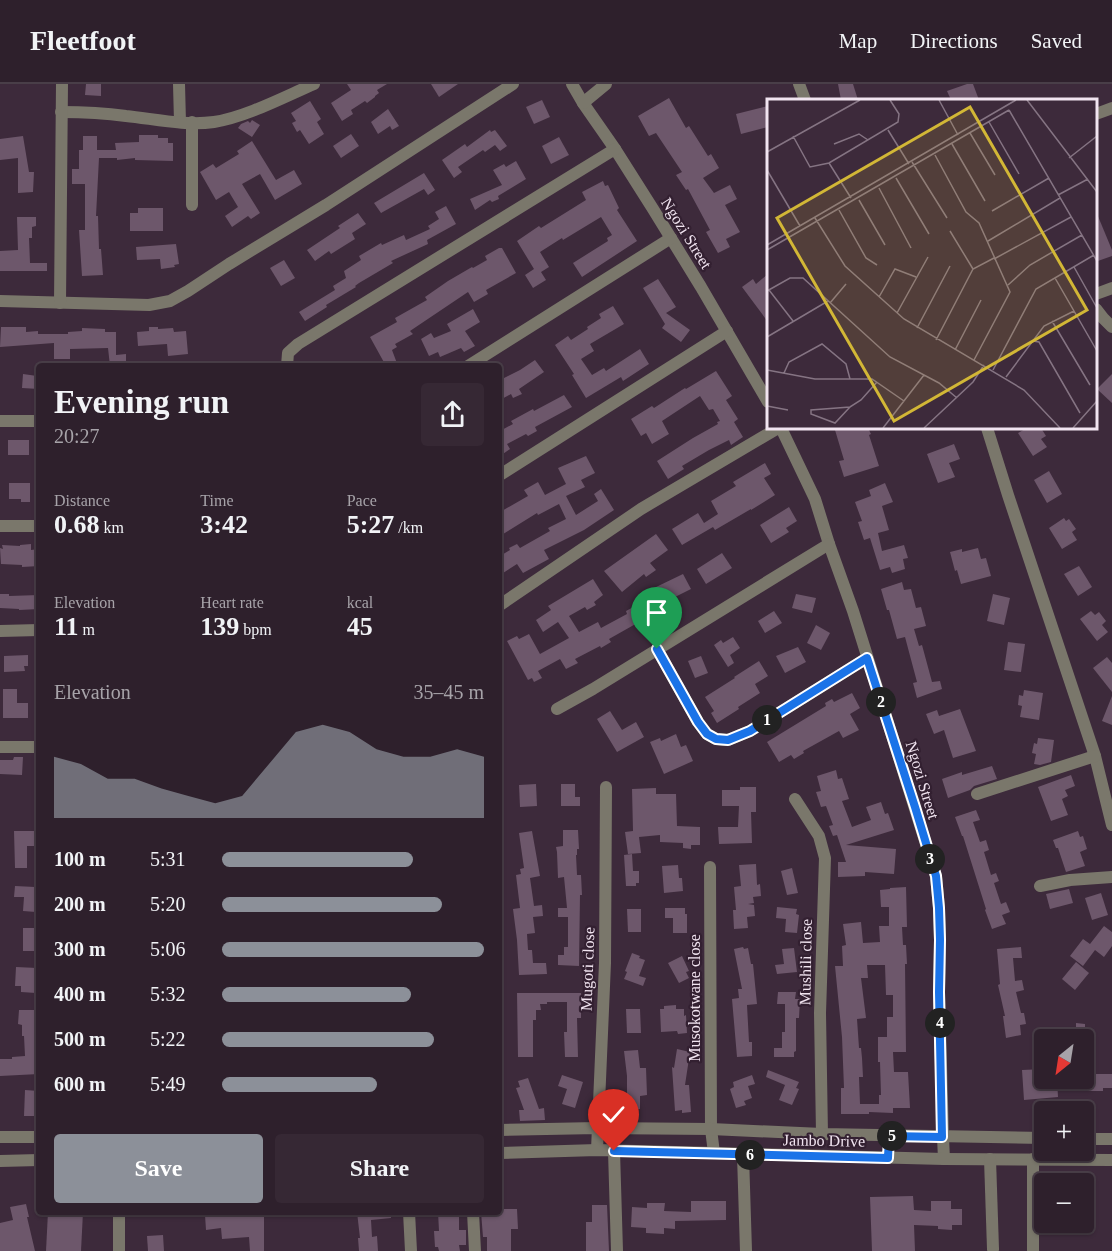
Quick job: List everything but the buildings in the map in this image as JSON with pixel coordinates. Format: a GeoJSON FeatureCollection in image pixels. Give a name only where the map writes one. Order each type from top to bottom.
{"type":"FeatureCollection","features":[{"type":"Feature","properties":{"kind":"street"},"geometry":{"type":"LineString","coordinates":[[60,303],[62,84]]}},
{"type":"Feature","properties":{"kind":"street"},"geometry":{"type":"LineString","coordinates":[[179,84],[186,122],[192,205]]}},
{"type":"Feature","properties":{"kind":"street"},"geometry":{"type":"LineString","coordinates":[[61,111],[210,122],[225,120],[256,109],[312,84]]}},
{"type":"Feature","properties":{"kind":"street"},"geometry":{"type":"LineString","coordinates":[[0,302],[149,305],[170,301],[326,205],[513,84]]}},
{"type":"Feature","properties":{"kind":"street","name":"Ngozi Street"},"geometry":{"type":"LineString","coordinates":[[572,84],[670,238],[767,400]]}},
{"type":"Feature","properties":{"kind":"street"},"geometry":{"type":"LineString","coordinates":[[583,103],[606,84]]}},
{"type":"Feature","properties":{"kind":"street"},"geometry":{"type":"LineString","coordinates":[[799,84],[805,99]]}},
{"type":"Feature","properties":{"kind":"street"},"geometry":{"type":"LineString","coordinates":[[1097,113],[1112,108]]}},
{"type":"Feature","properties":{"kind":"street"},"geometry":{"type":"LineString","coordinates":[[287,363],[288,352],[298,344],[615,149]]}},
{"type":"Feature","properties":{"kind":"street"},"geometry":{"type":"LineString","coordinates":[[473,363],[670,238]]}},
{"type":"Feature","properties":{"kind":"street"},"geometry":{"type":"LineString","coordinates":[[1097,293],[1112,288]]}},
{"type":"Feature","properties":{"kind":"street"},"geometry":{"type":"LineString","coordinates":[[1097,311],[1112,327]]}},
{"type":"Feature","properties":{"kind":"street"},"geometry":{"type":"LineString","coordinates":[[502,475],[727,331]]}},
{"type":"Feature","properties":{"kind":"street"},"geometry":{"type":"LineString","coordinates":[[0,421],[36,420]]}},
{"type":"Feature","properties":{"kind":"street"},"geometry":{"type":"LineString","coordinates":[[502,604],[642,509],[778,429]]}},
{"type":"Feature","properties":{"kind":"street","name":"Ngozi Street"},"geometry":{"type":"LineString","coordinates":[[780,429],[815,499],[853,611],[936,876],[940,940],[939,992],[944,1159]]}},
{"type":"Feature","properties":{"kind":"street"},"geometry":{"type":"LineString","coordinates":[[987,429],[1096,761],[1112,825]]}},
{"type":"Feature","properties":{"kind":"street"},"geometry":{"type":"LineString","coordinates":[[0,526],[36,526]]}},
{"type":"Feature","properties":{"kind":"street"},"geometry":{"type":"LineString","coordinates":[[557,709],[829,544]]}},
{"type":"Feature","properties":{"kind":"street"},"geometry":{"type":"LineString","coordinates":[[0,631],[36,630]]}},
{"type":"Feature","properties":{"kind":"street"},"geometry":{"type":"LineString","coordinates":[[657,649],[707,734],[716,739],[728,740],[750,731],[867,658]]}},
{"type":"Feature","properties":{"kind":"street"},"geometry":{"type":"LineString","coordinates":[[0,747],[36,747]]}},
{"type":"Feature","properties":{"kind":"street"},"geometry":{"type":"LineString","coordinates":[[977,794],[1096,761],[1112,766]]}},
{"type":"Feature","properties":{"kind":"street","name":"Mugoti close"},"geometry":{"type":"LineString","coordinates":[[597,1150],[605,963],[606,788]]}},
{"type":"Feature","properties":{"kind":"street","name":"Mushili close"},"geometry":{"type":"LineString","coordinates":[[795,799],[819,836],[825,858],[820,1013],[822,1134]]}},
{"type":"Feature","properties":{"kind":"street","name":"Musokotwane close"},"geometry":{"type":"LineString","coordinates":[[710,867],[711,1129],[714,1153]]}},
{"type":"Feature","properties":{"kind":"street"},"geometry":{"type":"LineString","coordinates":[[1040,886],[1070,880],[1112,877]]}},
{"type":"Feature","properties":{"kind":"street"},"geometry":{"type":"LineString","coordinates":[[502,1130],[711,1129],[889,1136],[1034,1138]]}},
{"type":"Feature","properties":{"kind":"street"},"geometry":{"type":"LineString","coordinates":[[888,1158],[889,1136]]}},
{"type":"Feature","properties":{"kind":"street"},"geometry":{"type":"LineString","coordinates":[[0,1137],[36,1137]]}},
{"type":"Feature","properties":{"kind":"street"},"geometry":{"type":"LineString","coordinates":[[1094,1139],[1112,1139]]}},
{"type":"Feature","properties":{"kind":"street","name":"Jambo Drive"},"geometry":{"type":"LineString","coordinates":[[502,1153],[597,1150],[888,1158],[1112,1160]]}},
{"type":"Feature","properties":{"kind":"street"},"geometry":{"type":"LineString","coordinates":[[614,1151],[617,1251]]}},
{"type":"Feature","properties":{"kind":"street"},"geometry":{"type":"LineString","coordinates":[[743,1155],[746,1251]]}},
{"type":"Feature","properties":{"kind":"street"},"geometry":{"type":"LineString","coordinates":[[990,1159],[993,1249]]}},
{"type":"Feature","properties":{"kind":"street"},"geometry":{"type":"LineString","coordinates":[[1033,1159],[1033,1251]]}},
{"type":"Feature","properties":{"kind":"street"},"geometry":{"type":"LineString","coordinates":[[0,1161],[36,1160]]}},
{"type":"Feature","properties":{"kind":"street"},"geometry":{"type":"LineString","coordinates":[[119,1215],[119,1251]]}},
{"type":"Feature","properties":{"kind":"street"},"geometry":{"type":"LineString","coordinates":[[409,1215],[411,1251]]}},
{"type":"Feature","properties":{"kind":"street"},"geometry":{"type":"LineString","coordinates":[[473,1215],[475,1251]]}},
{"type":"Feature","properties":{"kind":"route"},"geometry":{"type":"LineString","coordinates":[[614,1151],[888,1158],[889,1136],[942,1137],[940,940],[936,876],[867,658],[750,731],[728,740],[716,739],[707,734],[657,649]]}}]}
